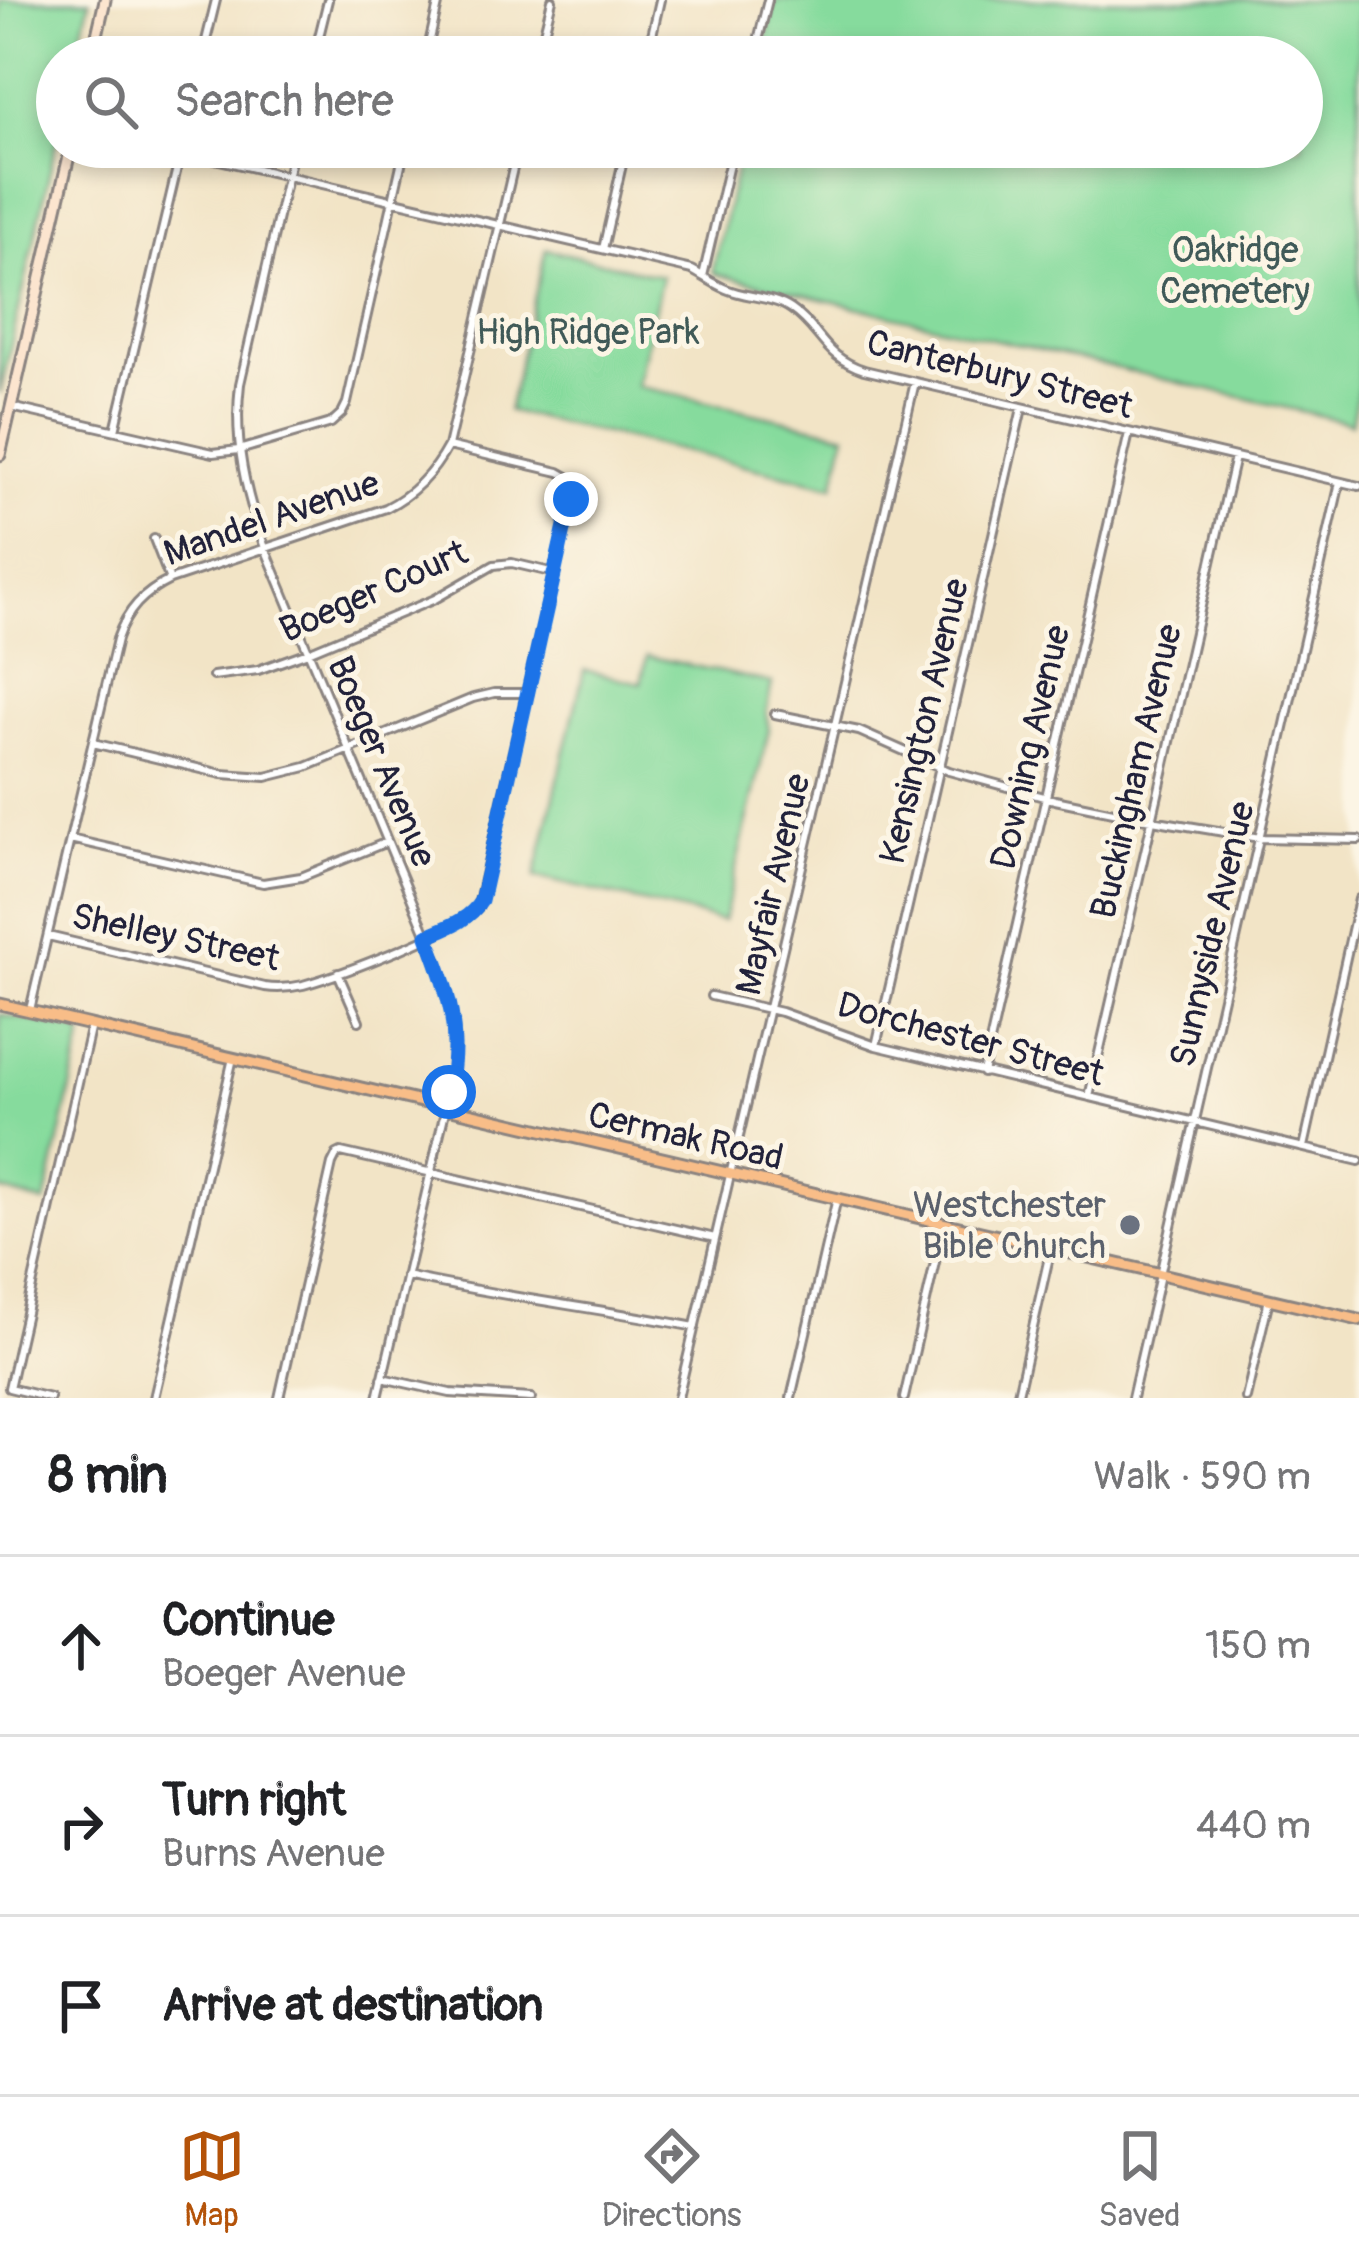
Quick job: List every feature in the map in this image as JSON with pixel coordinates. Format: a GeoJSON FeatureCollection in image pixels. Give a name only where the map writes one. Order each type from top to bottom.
{"type":"FeatureCollection","features":[{"type":"Feature","properties":{"kind":"main road"},"geometry":{"type":"LineString","coordinates":[[97,36],[105,0]]}},
{"type":"Feature","properties":{"kind":"main road"},"geometry":{"type":"LineString","coordinates":[[0,455],[66,168]]}},
{"type":"Feature","properties":{"kind":"main road","name":"Cermak Road"},"geometry":{"type":"LineString","coordinates":[[0,1004],[1359,1320]]}},
{"type":"Feature","properties":{"kind":"street"},"geometry":{"type":"LineString","coordinates":[[207,36],[215,0]]}},
{"type":"Feature","properties":{"kind":"street"},"geometry":{"type":"LineString","coordinates":[[319,36],[328,0]]}},
{"type":"Feature","properties":{"kind":"street"},"geometry":{"type":"LineString","coordinates":[[431,36],[439,0]]}},
{"type":"Feature","properties":{"kind":"street"},"geometry":{"type":"LineString","coordinates":[[543,36],[552,0]]}},
{"type":"Feature","properties":{"kind":"street"},"geometry":{"type":"LineString","coordinates":[[652,36],[660,0]]}},
{"type":"Feature","properties":{"kind":"street"},"geometry":{"type":"LineString","coordinates":[[759,36],[767,0]]}},
{"type":"Feature","properties":{"kind":"street"},"geometry":{"type":"LineString","coordinates":[[115,431],[177,168]]}},
{"type":"Feature","properties":{"kind":"street","name":"Canterbury Street"},"geometry":{"type":"LineString","coordinates":[[258,168],[692,270],[723,288],[792,310],[841,361],[865,370],[1359,486]]}},
{"type":"Feature","properties":{"kind":"street","name":"Boeger Avenue"},"geometry":{"type":"LineString","coordinates":[[289,168],[239,384],[239,449],[249,504],[427,936],[454,1021],[456,1053],[446,1107],[378,1398]]}},
{"type":"Feature","properties":{"kind":"street"},"geometry":{"type":"LineString","coordinates":[[11,407],[213,453],[331,423],[346,403],[400,168]]}},
{"type":"Feature","properties":{"kind":"street","name":"Mandel Avenue"},"geometry":{"type":"LineString","coordinates":[[30,1011],[121,628],[143,595],[170,580],[400,501],[428,478],[448,446],[513,168]]}},
{"type":"Feature","properties":{"kind":"street"},"geometry":{"type":"LineString","coordinates":[[603,249],[621,168]]}},
{"type":"Feature","properties":{"kind":"street"},"geometry":{"type":"LineString","coordinates":[[703,276],[728,168]]}},
{"type":"Feature","properties":{"kind":"street","name":"Mayfair Avenue"},"geometry":{"type":"LineString","coordinates":[[678,1398],[915,382]]}},
{"type":"Feature","properties":{"kind":"street","name":"Kensington Avenue"},"geometry":{"type":"LineString","coordinates":[[876,1046],[1022,408]]}},
{"type":"Feature","properties":{"kind":"street","name":"Downing Avenue"},"geometry":{"type":"LineString","coordinates":[[983,1073],[1129,433]]}},
{"type":"Feature","properties":{"kind":"street","name":"Shelley Street"},"geometry":{"type":"LineString","coordinates":[[48,937],[265,987],[297,986],[427,936],[473,912],[481,901],[573,490],[568,477],[448,446]]}},
{"type":"Feature","properties":{"kind":"street","name":"Buckingham Avenue"},"geometry":{"type":"LineString","coordinates":[[1089,1098],[1235,457]]}},
{"type":"Feature","properties":{"kind":"street","name":"Sunnyside Avenue"},"geometry":{"type":"LineString","coordinates":[[1132,1398],[1340,482]]}},
{"type":"Feature","properties":{"kind":"street"},"geometry":{"type":"LineString","coordinates":[[154,539],[170,580]]}},
{"type":"Feature","properties":{"kind":"street","name":"Boeger Court"},"geometry":{"type":"LineString","coordinates":[[213,676],[258,670],[308,652],[435,599],[494,565],[512,562],[555,573]]}},
{"type":"Feature","properties":{"kind":"street"},"geometry":{"type":"LineString","coordinates":[[93,742],[251,778],[292,772],[473,698],[528,693]]}},
{"type":"Feature","properties":{"kind":"street"},"geometry":{"type":"LineString","coordinates":[[776,714],[859,731],[940,767],[1045,797],[1260,838],[1359,840]]}},
{"type":"Feature","properties":{"kind":"street"},"geometry":{"type":"LineString","coordinates":[[70,839],[263,884],[301,877],[387,842]]}},
{"type":"Feature","properties":{"kind":"street"},"geometry":{"type":"LineString","coordinates":[[1304,1148],[1359,898]]}},
{"type":"Feature","properties":{"kind":"street"},"geometry":{"type":"LineString","coordinates":[[338,973],[359,1021]]}},
{"type":"Feature","properties":{"kind":"street","name":"Dorchester Street"},"geometry":{"type":"LineString","coordinates":[[711,996],[771,1010],[876,1046],[1359,1161]]}},
{"type":"Feature","properties":{"kind":"street"},"geometry":{"type":"LineString","coordinates":[[50,1398],[9,1388],[91,1024]]}},
{"type":"Feature","properties":{"kind":"street"},"geometry":{"type":"LineString","coordinates":[[154,1398],[233,1058]]}},
{"type":"Feature","properties":{"kind":"street"},"geometry":{"type":"LineString","coordinates":[[279,1398],[337,1154],[715,1238]]}},
{"type":"Feature","properties":{"kind":"street"},"geometry":{"type":"LineString","coordinates":[[791,1398],[837,1198]]}},
{"type":"Feature","properties":{"kind":"street"},"geometry":{"type":"LineString","coordinates":[[904,1398],[944,1223]]}},
{"type":"Feature","properties":{"kind":"street"},"geometry":{"type":"LineString","coordinates":[[1017,1398],[1051,1248]]}},
{"type":"Feature","properties":{"kind":"street"},"geometry":{"type":"LineString","coordinates":[[406,1276],[695,1328]]}},
{"type":"Feature","properties":{"kind":"street"},"geometry":{"type":"LineString","coordinates":[[1246,1398],[1269,1299]]}},
{"type":"Feature","properties":{"kind":"street"},"geometry":{"type":"LineString","coordinates":[[382,1378],[449,1393],[531,1398]]}},
{"type":"Feature","properties":{"kind":"green space"},"geometry":{"type":"Polygon","coordinates":[[[0,0],[90,0],[81,36],[36,36],[36,168],[51,168],[0,394],[0,0]]]}},
{"type":"Feature","properties":{"kind":"green space","name":"Oakridge Cemetery"},"geometry":{"type":"Polygon","coordinates":[[[775,0],[1359,0],[1359,386],[1351,423],[713,270],[736,168],[1323,168],[1323,36],[767,36],[775,0]]]}},
{"type":"Feature","properties":{"kind":"green space","name":"High Ridge Park"},"geometry":{"type":"Polygon","coordinates":[[[546,249],[662,276],[637,386],[846,434],[834,486],[508,411],[546,249]]]}},
{"type":"Feature","properties":{"kind":"green space"},"geometry":{"type":"Polygon","coordinates":[[[647,656],[772,683],[766,713],[769,730],[723,921],[535,877],[584,670],[641,683],[647,656]]]}},
{"type":"Feature","properties":{"kind":"green space"},"geometry":{"type":"Polygon","coordinates":[[[0,1014],[83,1035],[45,1203],[0,1190],[0,1014]]]}},
{"type":"Feature","properties":{"kind":"place","name":"Westchester Bible Church"},"geometry":{"type":"Point","coordinates":[1130,1225]}},
{"type":"Feature","properties":{"kind":"route"},"geometry":{"type":"LineString","coordinates":[[449,1092],[456,1053],[454,1021],[427,936],[461,921],[481,901],[571,499]]}}]}
